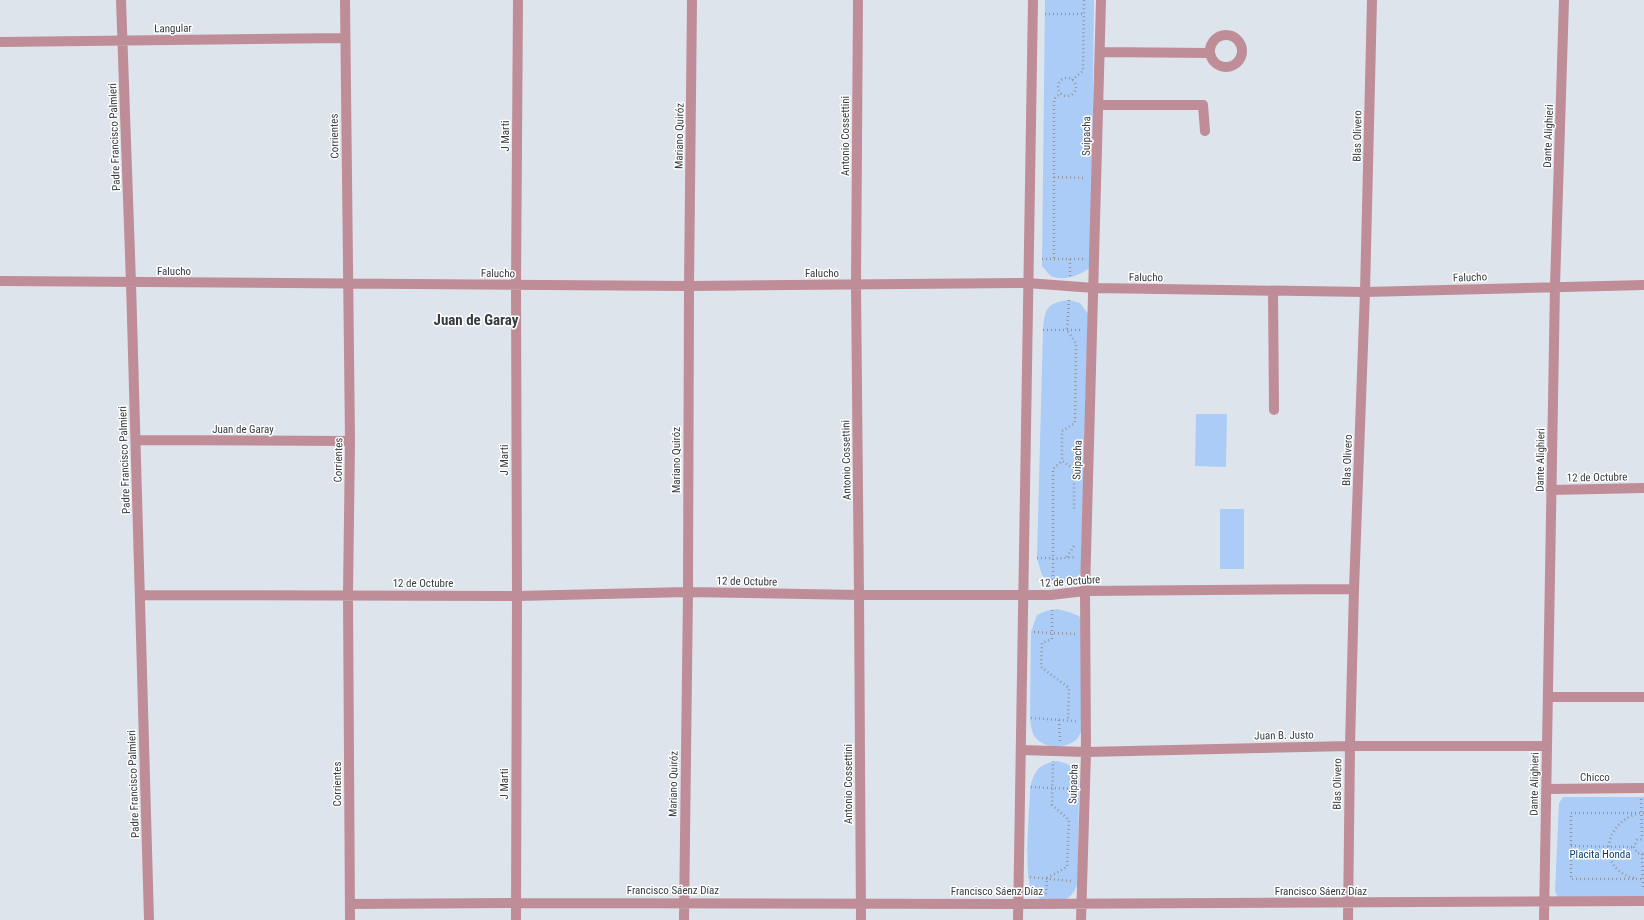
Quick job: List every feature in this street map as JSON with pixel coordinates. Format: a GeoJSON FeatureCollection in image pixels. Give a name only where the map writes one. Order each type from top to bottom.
{"type":"FeatureCollection","features":[{"type":"Feature","properties":{"kind":"street","name":"Padre Francisco Palmieri"},"geometry":{"type":"LineString","coordinates":[[122,0],[149,920]]}},
{"type":"Feature","properties":{"kind":"street","name":"Corrientes"},"geometry":{"type":"LineString","coordinates":[[345,0],[350,441],[348,594],[350,920]]}},
{"type":"Feature","properties":{"kind":"street","name":"J Marti"},"geometry":{"type":"LineString","coordinates":[[516,920],[516,285],[518,0]]}},
{"type":"Feature","properties":{"kind":"street","name":"Mariano Quiróz"},"geometry":{"type":"LineString","coordinates":[[684,920],[692,0]]}},
{"type":"Feature","properties":{"kind":"street","name":"Antonio Cossettini"},"geometry":{"type":"LineString","coordinates":[[858,0],[856,285],[861,920]]}},
{"type":"Feature","properties":{"kind":"street"},"geometry":{"type":"LineString","coordinates":[[1018,920],[1022,750],[1033,0]]}},
{"type":"Feature","properties":{"kind":"street","name":"Suipacha"},"geometry":{"type":"LineString","coordinates":[[1081,920],[1086,752],[1085,590],[1102,0]]}},
{"type":"Feature","properties":{"kind":"street","name":"Blas Olivero"},"geometry":{"type":"LineString","coordinates":[[1348,920],[1354,588],[1365,292],[1372,0]]}},
{"type":"Feature","properties":{"kind":"street","name":"Dante Alighieri"},"geometry":{"type":"LineString","coordinates":[[1544,920],[1555,286],[1564,0]]}},
{"type":"Feature","properties":{"kind":"street","name":"Langular"},"geometry":{"type":"LineString","coordinates":[[0,42],[345,38]]}},
{"type":"Feature","properties":{"kind":"street"},"geometry":{"type":"LineString","coordinates":[[1100,52],[1209,53]]}},
{"type":"Feature","properties":{"kind":"street"},"geometry":{"type":"LineString","coordinates":[[1099,105],[1203,105],[1205,132]]}},
{"type":"Feature","properties":{"kind":"street","name":"Falucho"},"geometry":{"type":"LineString","coordinates":[[0,282],[689,286],[1028,283],[1094,288],[1365,292],[1555,286],[1644,285]]}},
{"type":"Feature","properties":{"kind":"street"},"geometry":{"type":"LineString","coordinates":[[1273,291],[1274,410]]}},
{"type":"Feature","properties":{"kind":"street","name":"Juan de Garay"},"geometry":{"type":"LineString","coordinates":[[136,440],[350,441]]}},
{"type":"Feature","properties":{"kind":"street","name":"12 de Octubre"},"geometry":{"type":"LineString","coordinates":[[1551,490],[1644,488]]}},
{"type":"Feature","properties":{"kind":"street","name":"12 de Octubre"},"geometry":{"type":"LineString","coordinates":[[140,595],[348,594],[517,596],[688,592],[859,595],[1051,595],[1085,590],[1354,588]]}},
{"type":"Feature","properties":{"kind":"street"},"geometry":{"type":"LineString","coordinates":[[1549,697],[1644,697]]}},
{"type":"Feature","properties":{"kind":"street","name":"Juan B. Justo"},"geometry":{"type":"LineString","coordinates":[[1022,750],[1086,752],[1350,746],[1547,746]]}},
{"type":"Feature","properties":{"kind":"street","name":"Chicco"},"geometry":{"type":"LineString","coordinates":[[1546,789],[1642,788]]}},
{"type":"Feature","properties":{"kind":"street","name":"Francisco Sáenz Díaz"},"geometry":{"type":"LineString","coordinates":[[350,904],[516,902],[1081,904],[1643,901]]}},
{"type":"Feature","properties":{"kind":"path"},"geometry":{"type":"LineString","coordinates":[[1072,80],[1083,72],[1084,0]]}},
{"type":"Feature","properties":{"kind":"path"},"geometry":{"type":"LineString","coordinates":[[1045,14],[1084,14]]}},
{"type":"Feature","properties":{"kind":"path"},"geometry":{"type":"LineString","coordinates":[[1064,78],[1072,80],[1075,84],[1073,92],[1066,95],[1061,93],[1058,88],[1060,82],[1064,78]]}},
{"type":"Feature","properties":{"kind":"path"},"geometry":{"type":"LineString","coordinates":[[1054,258],[1054,99],[1061,93]]}},
{"type":"Feature","properties":{"kind":"path"},"geometry":{"type":"LineString","coordinates":[[1054,177],[1092,178]]}},
{"type":"Feature","properties":{"kind":"path"},"geometry":{"type":"LineString","coordinates":[[1042,259],[1084,259]]}},
{"type":"Feature","properties":{"kind":"path"},"geometry":{"type":"LineString","coordinates":[[1070,259],[1070,277]]}},
{"type":"Feature","properties":{"kind":"path"},"geometry":{"type":"LineString","coordinates":[[1053,585],[1053,470],[1062,461],[1062,431],[1075,422],[1076,342],[1067,330],[1069,300]]}},
{"type":"Feature","properties":{"kind":"path"},"geometry":{"type":"LineString","coordinates":[[1042,330],[1089,330]]}},
{"type":"Feature","properties":{"kind":"path"},"geometry":{"type":"LineString","coordinates":[[1062,461],[1074,469],[1074,515]]}},
{"type":"Feature","properties":{"kind":"path"},"geometry":{"type":"LineString","coordinates":[[1067,558],[1074,546]]}},
{"type":"Feature","properties":{"kind":"path"},"geometry":{"type":"LineString","coordinates":[[1037,558],[1052,559],[1079,557]]}},
{"type":"Feature","properties":{"kind":"path"},"geometry":{"type":"LineString","coordinates":[[1052,610],[1052,639],[1042,643],[1041,667],[1069,688],[1068,720]]}},
{"type":"Feature","properties":{"kind":"path"},"geometry":{"type":"LineString","coordinates":[[1031,632],[1077,634]]}},
{"type":"Feature","properties":{"kind":"path"},"geometry":{"type":"LineString","coordinates":[[1030,718],[1086,722]]}},
{"type":"Feature","properties":{"kind":"path"},"geometry":{"type":"LineString","coordinates":[[1047,878],[1067,867],[1069,820],[1052,805],[1054,751],[1060,747],[1059,720]]}},
{"type":"Feature","properties":{"kind":"path"},"geometry":{"type":"LineString","coordinates":[[1030,788],[1079,789]]}},
{"type":"Feature","properties":{"kind":"path"},"geometry":{"type":"LineString","coordinates":[[1642,788],[1643,838],[1635,842],[1634,847],[1637,853],[1643,854],[1643,901]]}},
{"type":"Feature","properties":{"kind":"path"},"geometry":{"type":"LineString","coordinates":[[1643,813],[1571,813],[1571,879],[1643,879]]}},
{"type":"Feature","properties":{"kind":"path"},"geometry":{"type":"LineString","coordinates":[[1643,813],[1625,818],[1617,825],[1612,833],[1609,847],[1614,864],[1622,872],[1632,878],[1643,879]]}},
{"type":"Feature","properties":{"kind":"path"},"geometry":{"type":"LineString","coordinates":[[1571,846],[1634,847]]}},
{"type":"Feature","properties":{"kind":"path"},"geometry":{"type":"LineString","coordinates":[[1028,876],[1078,882]]}},
{"type":"Feature","properties":{"kind":"green space"},"geometry":{"type":"Polygon","coordinates":[[[1045,0],[1094,0],[1091,267],[1082,273],[1067,278],[1056,278],[1051,276],[1042,266],[1045,0]]]}},
{"type":"Feature","properties":{"kind":"green space"},"geometry":{"type":"Polygon","coordinates":[[[1069,300],[1080,303],[1088,314],[1081,573],[1072,580],[1057,582],[1047,579],[1042,575],[1037,558],[1043,330],[1048,308],[1051,305],[1061,301],[1069,300]]]}},
{"type":"Feature","properties":{"kind":"green space"},"geometry":{"type":"Polygon","coordinates":[[[1196,414],[1227,414],[1226,467],[1195,466],[1196,414]]]}},
{"type":"Feature","properties":{"kind":"green space"},"geometry":{"type":"Polygon","coordinates":[[[1220,509],[1244,509],[1244,569],[1220,569],[1220,509]]]}},
{"type":"Feature","properties":{"kind":"green space"},"geometry":{"type":"Polygon","coordinates":[[[1057,609],[1079,616],[1083,624],[1081,732],[1077,739],[1071,743],[1061,746],[1049,746],[1039,741],[1035,737],[1031,728],[1031,632],[1037,615],[1046,611],[1057,609]]]}},
{"type":"Feature","properties":{"kind":"green space"},"geometry":{"type":"Polygon","coordinates":[[[1057,761],[1071,766],[1079,779],[1078,882],[1075,890],[1065,900],[1060,902],[1049,902],[1044,901],[1035,895],[1029,883],[1027,857],[1030,787],[1036,772],[1042,766],[1057,761]]]}},
{"type":"Feature","properties":{"kind":"green space","name":"Placita Honda"},"geometry":{"type":"Polygon","coordinates":[[[1563,797],[1644,797],[1644,898],[1559,900],[1555,891],[1559,803],[1563,797]]]}},
{"type":"Feature","properties":{"kind":"district","name":"Juan de Garay"},"geometry":{"type":"Point","coordinates":[476,320]}}]}
